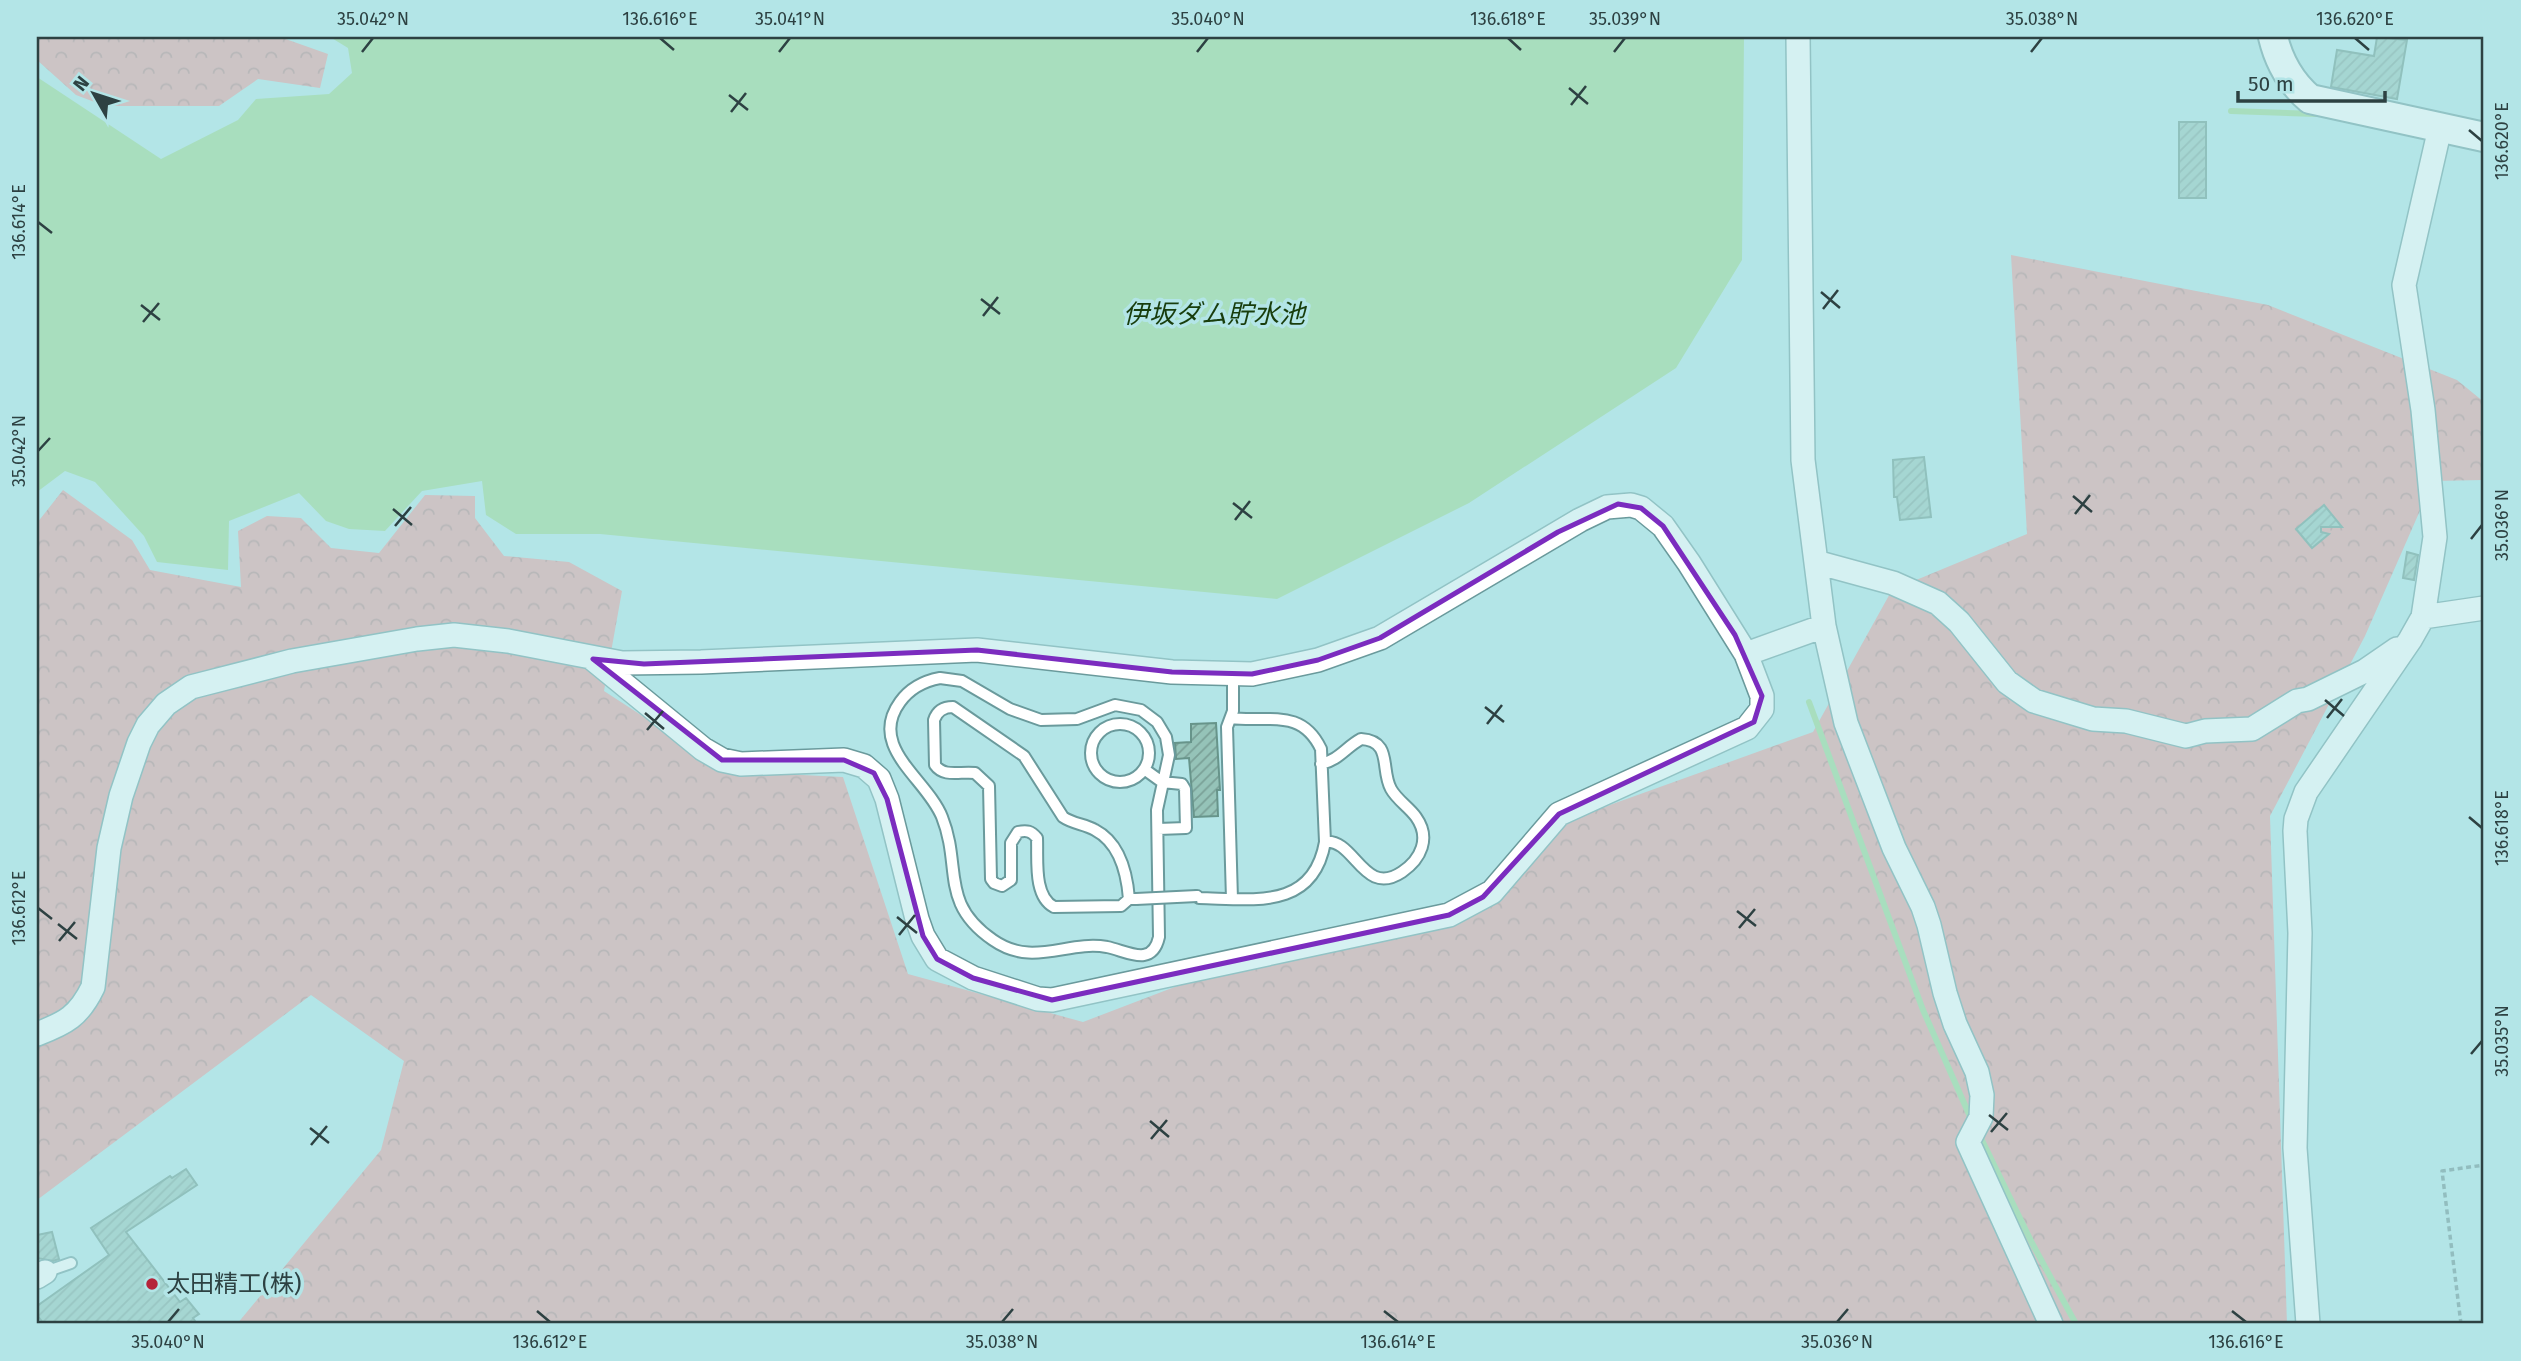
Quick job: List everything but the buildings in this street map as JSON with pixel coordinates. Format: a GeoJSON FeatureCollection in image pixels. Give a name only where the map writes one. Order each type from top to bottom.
{"type":"FeatureCollection","features":[{"type":"Feature","properties":{"kind":"street"},"geometry":{"type":"LineString","coordinates":[[1798,37],[1803,460],[1824,626],[1846,723],[1894,848],[1926,916],[1955,1024],[1978,1072],[1982,1117],[1968,1142],[2051,1324]]}},
{"type":"Feature","properties":{"kind":"street"},"geometry":{"type":"LineString","coordinates":[[2273,37],[2285,71],[2294,86],[2310,99],[2438,137],[2484,137]]}},
{"type":"Feature","properties":{"kind":"street"},"geometry":{"type":"LineString","coordinates":[[2308,1324],[2294,1148],[2300,933],[2295,858],[2296,819],[2306,792],[2423,617],[2435,537],[2434,513],[2423,410],[2404,285],[2438,137]]}},
{"type":"Feature","properties":{"kind":"street"},"geometry":{"type":"LineString","coordinates":[[37,1034],[74,1016],[85,1004],[93,987],[109,848],[121,796],[148,725],[176,696],[191,687],[292,661],[454,635],[508,641],[593,659],[644,664],[977,650],[1172,673],[1252,674],[1318,660],[1380,638],[1558,532],[1598,512],[1618,505],[1631,505],[1641,508],[1663,526],[1689,563],[1746,654],[1762,696],[1762,709],[1747,728],[1559,814],[1492,892],[1449,915],[1052,1000],[1038,999],[972,978],[937,959],[923,936],[917,919],[887,799],[878,779],[864,766],[844,760],[741,764],[722,760],[703,749],[593,659]]}},
{"type":"Feature","properties":{"kind":"street"},"geometry":{"type":"LineString","coordinates":[[1815,562],[1893,583],[1938,603],[1966,629],[2007,682],[2034,701],[2093,719],[2126,721],[2186,736],[2205,731],[2252,729],[2297,701],[2308,699],[2365,671],[2410,640]]}},
{"type":"Feature","properties":{"kind":"street"},"geometry":{"type":"LineString","coordinates":[[2423,617],[2484,608]]}},
{"type":"Feature","properties":{"kind":"street"},"geometry":{"type":"LineString","coordinates":[[1746,654],[1824,626]]}},
{"type":"Feature","properties":{"kind":"lane"},"geometry":{"type":"LineString","coordinates":[[1232,899],[1227,727],[1233,711],[1233,674]]}},
{"type":"Feature","properties":{"kind":"lane"},"geometry":{"type":"LineString","coordinates":[[940,678],[962,681],[1010,709],[1041,720],[1077,719],[1115,705],[1131,707],[1149,714],[1166,737],[1169,755],[1163,782],[1157,810],[1159,937],[1152,951],[1135,956],[1112,948],[1087,946],[1040,953],[1002,945],[974,925],[961,907],[955,889],[943,818],[928,790],[899,758],[891,735],[891,721],[909,692],[929,680],[940,678]]}},
{"type":"Feature","properties":{"kind":"lane"},"geometry":{"type":"LineString","coordinates":[[1132,899],[1124,867],[1115,850],[1096,830],[1063,817],[1024,756],[953,707],[946,707],[936,714],[933,720],[937,769],[945,773],[975,773],[989,786],[991,879],[1002,886],[1010,880],[1012,844],[1018,832],[1025,830],[1032,833],[1037,838],[1040,889],[1048,904],[1054,907],[1121,906],[1132,899],[1196,896],[1270,898],[1290,894],[1305,882],[1317,868],[1325,842],[1321,749],[1312,734],[1297,723],[1279,718],[1231,718]]}},
{"type":"Feature","properties":{"kind":"lane"},"geometry":{"type":"LineString","coordinates":[[1126,724],[1135,728],[1142,733],[1149,749],[1149,758],[1144,769],[1132,779],[1122,782],[1103,776],[1092,760],[1094,741],[1108,727],[1126,724]]}},
{"type":"Feature","properties":{"kind":"lane"},"geometry":{"type":"LineString","coordinates":[[1321,764],[1337,759],[1361,739],[1376,743],[1384,753],[1386,776],[1391,788],[1423,828],[1422,849],[1415,862],[1395,876],[1381,878],[1360,868],[1338,843],[1325,842]]}},
{"type":"Feature","properties":{"kind":"lane"},"geometry":{"type":"LineString","coordinates":[[1144,769],[1163,782],[1182,784],[1185,789],[1185,828],[1158,829]]}},
{"type":"Feature","properties":{"kind":"lane"},"geometry":{"type":"LineString","coordinates":[[41,1274],[71,1263]]}},
{"type":"Feature","properties":{"kind":"path"},"geometry":{"type":"LineString","coordinates":[[2461,1324],[2442,1171],[2484,1165]]}},
{"type":"Feature","properties":{"kind":"highlighted area"},"geometry":{"type":"Polygon","coordinates":[[[1618,504],[1641,508],[1663,526],[1735,635],[1762,696],[1754,722],[1559,814],[1483,897],[1449,915],[1052,1000],[973,978],[937,959],[923,936],[887,799],[874,773],[844,760],[722,760],[593,659],[644,664],[977,650],[1172,672],[1252,674],[1318,660],[1380,638],[1558,532],[1618,504]]]}},
{"type":"Feature","properties":{"kind":"green space"},"geometry":{"type":"Polygon","coordinates":[[[37,37],[280,37],[328,54],[320,88],[258,79],[219,106],[105,106],[76,95],[37,60],[37,37]]]}},
{"type":"Feature","properties":{"kind":"green space"},"geometry":{"type":"Polygon","coordinates":[[[2011,255],[2268,305],[2457,380],[2484,402],[2484,480],[2433,481],[2365,636],[2270,816],[2287,1324],[237,1324],[381,1150],[404,1061],[311,995],[37,1200],[37,523],[63,490],[132,540],[150,570],[241,587],[238,531],[267,516],[301,518],[331,548],[379,553],[425,495],[475,496],[475,518],[504,556],[569,562],[622,591],[604,691],[718,765],[740,772],[843,777],[908,974],[1083,1022],[1185,983],[1432,929],[1491,906],[1568,820],[1813,732],[1892,590],[2027,534],[2011,255]]]}},
{"type":"Feature","properties":{"kind":"water","name":"伊坂ダム貯水池"},"geometry":{"type":"Polygon","coordinates":[[[330,37],[1744,37],[1742,260],[1676,368],[1469,503],[1277,599],[600,534],[516,534],[486,515],[482,481],[422,491],[385,531],[349,529],[326,521],[299,493],[229,521],[228,570],[157,562],[144,536],[95,482],[65,471],[37,492],[37,77],[161,159],[238,120],[256,99],[329,94],[352,73],[348,48],[330,37]]]}},
{"type":"Feature","properties":{"kind":"waterway"},"geometry":{"type":"LineString","coordinates":[[2231,111],[2316,114]]}},
{"type":"Feature","properties":{"kind":"waterway"},"geometry":{"type":"LineString","coordinates":[[1809,702],[1923,1010],[1972,1121]]}},
{"type":"Feature","properties":{"kind":"waterway"},"geometry":{"type":"LineString","coordinates":[[1979,1134],[2032,1243],[2076,1324]]}},
{"type":"Feature","properties":{"kind":"place","name":"太田精工(株)"},"geometry":{"type":"Point","coordinates":[152,1284]}}]}
